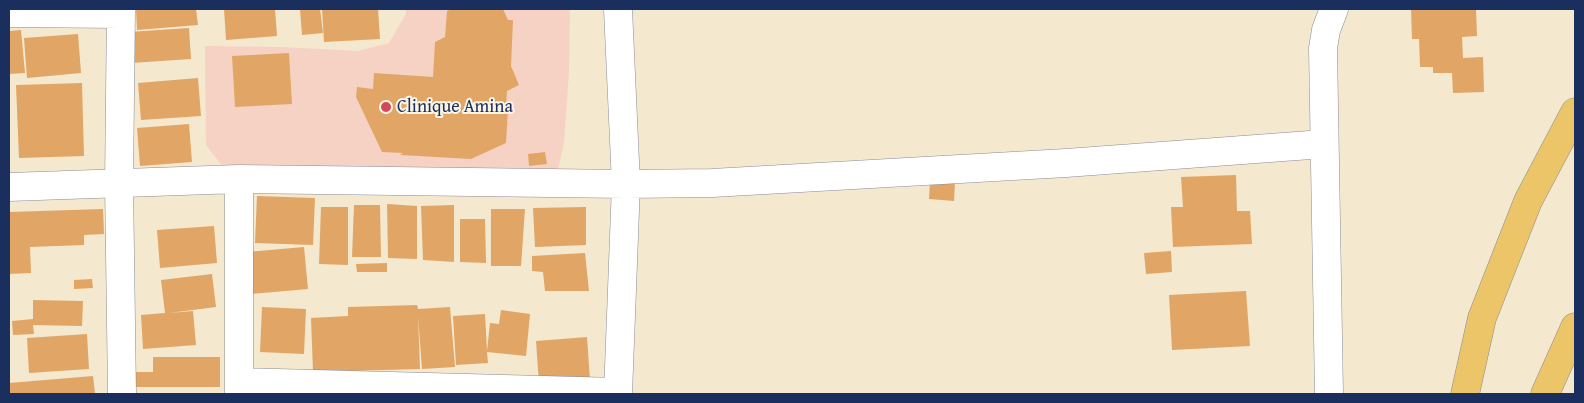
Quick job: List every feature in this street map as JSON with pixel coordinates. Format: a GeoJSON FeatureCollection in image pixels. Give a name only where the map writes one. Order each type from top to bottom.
{"type":"FeatureCollection","features":[{"type":"Feature","properties":{"kind":"main road"},"geometry":{"type":"LineString","coordinates":[[1465,394],[1482,318],[1489,300],[1528,201],[1575,112]]}},
{"type":"Feature","properties":{"kind":"main road"},"geometry":{"type":"LineString","coordinates":[[1545,394],[1575,328]]}},
{"type":"Feature","properties":{"kind":"street"},"geometry":{"type":"LineString","coordinates":[[239,179],[239,388],[618,393],[626,184],[618,9]]}},
{"type":"Feature","properties":{"kind":"street"},"geometry":{"type":"LineString","coordinates":[[1330,394],[1323,48],[1326,30],[1334,9]]}},
{"type":"Feature","properties":{"kind":"street"},"geometry":{"type":"LineString","coordinates":[[9,12],[121,11],[119,183],[122,394]]}},
{"type":"Feature","properties":{"kind":"street"},"geometry":{"type":"LineString","coordinates":[[9,187],[239,179],[626,184],[712,183],[1066,163],[1324,144]]}},
{"type":"Feature","properties":{"kind":"shaded area","name":"Clinique Amina"},"geometry":{"type":"Polygon","coordinates":[[[406,9],[570,9],[569,72],[564,143],[556,178],[223,167],[206,145],[205,46],[282,47],[358,51],[389,43],[406,14],[406,9]]]}},
{"type":"Feature","properties":{"kind":"building"},"geometry":{"type":"Polygon","coordinates":[[[136,9],[196,9],[198,25],[137,30],[136,9]]]}},
{"type":"Feature","properties":{"kind":"building"},"geometry":{"type":"Polygon","coordinates":[[[224,9],[275,9],[277,36],[226,40],[224,9]]]}},
{"type":"Feature","properties":{"kind":"building"},"geometry":{"type":"Polygon","coordinates":[[[300,9],[320,9],[323,33],[302,35],[300,9]]]}},
{"type":"Feature","properties":{"kind":"building"},"geometry":{"type":"Polygon","coordinates":[[[322,9],[378,9],[380,39],[324,42],[322,9]]]}},
{"type":"Feature","properties":{"kind":"building"},"geometry":{"type":"Polygon","coordinates":[[[452,9],[503,9],[508,20],[513,20],[511,66],[519,85],[507,91],[506,143],[471,159],[400,155],[403,153],[382,152],[356,97],[357,87],[373,89],[374,73],[433,77],[435,42],[445,37],[447,11],[452,9]]]}},
{"type":"Feature","properties":{"kind":"building"},"geometry":{"type":"Polygon","coordinates":[[[1411,9],[1476,9],[1477,36],[1462,37],[1463,58],[1483,57],[1484,92],[1453,93],[1452,73],[1433,73],[1433,67],[1420,67],[1419,39],[1412,39],[1411,9]]]}},
{"type":"Feature","properties":{"kind":"building"},"geometry":{"type":"Polygon","coordinates":[[[189,28],[191,59],[131,63],[129,32],[189,28]]]}},
{"type":"Feature","properties":{"kind":"building"},"geometry":{"type":"Polygon","coordinates":[[[21,30],[25,73],[9,74],[9,31],[21,30]]]}},
{"type":"Feature","properties":{"kind":"building"},"geometry":{"type":"Polygon","coordinates":[[[78,34],[81,73],[27,78],[24,38],[78,34]]]}},
{"type":"Feature","properties":{"kind":"building"},"geometry":{"type":"Polygon","coordinates":[[[289,53],[292,104],[235,107],[232,56],[289,53]]]}},
{"type":"Feature","properties":{"kind":"building"},"geometry":{"type":"Polygon","coordinates":[[[198,78],[201,116],[141,120],[138,83],[198,78]]]}},
{"type":"Feature","properties":{"kind":"building"},"geometry":{"type":"Polygon","coordinates":[[[82,83],[84,156],[19,158],[16,85],[82,83]]]}},
{"type":"Feature","properties":{"kind":"building"},"geometry":{"type":"Polygon","coordinates":[[[189,124],[192,162],[140,166],[137,128],[189,124]]]}},
{"type":"Feature","properties":{"kind":"building"},"geometry":{"type":"Polygon","coordinates":[[[545,152],[547,164],[529,166],[528,154],[545,152]]]}},
{"type":"Feature","properties":{"kind":"building"},"geometry":{"type":"Polygon","coordinates":[[[1236,175],[1237,211],[1250,211],[1252,244],[1173,247],[1171,207],[1183,207],[1181,177],[1236,175]]]}},
{"type":"Feature","properties":{"kind":"building"},"geometry":{"type":"Polygon","coordinates":[[[930,181],[955,182],[954,201],[929,199],[930,181]]]}},
{"type":"Feature","properties":{"kind":"building"},"geometry":{"type":"Polygon","coordinates":[[[257,196],[315,198],[313,245],[255,243],[257,196]]]}},
{"type":"Feature","properties":{"kind":"building"},"geometry":{"type":"Polygon","coordinates":[[[387,204],[417,206],[417,259],[388,258],[387,204]]]}},
{"type":"Feature","properties":{"kind":"building"},"geometry":{"type":"Polygon","coordinates":[[[354,205],[380,205],[381,257],[352,257],[354,205]]]}},
{"type":"Feature","properties":{"kind":"building"},"geometry":{"type":"Polygon","coordinates":[[[454,205],[454,262],[423,260],[421,206],[454,205]]]}},
{"type":"Feature","properties":{"kind":"building"},"geometry":{"type":"Polygon","coordinates":[[[321,207],[348,207],[348,265],[319,264],[321,207]]]}},
{"type":"Feature","properties":{"kind":"building"},"geometry":{"type":"Polygon","coordinates":[[[586,207],[586,245],[535,247],[533,208],[586,207]]]}},
{"type":"Feature","properties":{"kind":"building"},"geometry":{"type":"Polygon","coordinates":[[[103,209],[104,234],[84,235],[84,245],[30,247],[31,273],[9,274],[9,212],[103,209]]]}},
{"type":"Feature","properties":{"kind":"building"},"geometry":{"type":"Polygon","coordinates":[[[491,209],[525,209],[521,266],[491,266],[491,209]]]}},
{"type":"Feature","properties":{"kind":"building"},"geometry":{"type":"Polygon","coordinates":[[[460,219],[485,219],[486,263],[460,262],[460,219]]]}},
{"type":"Feature","properties":{"kind":"building"},"geometry":{"type":"Polygon","coordinates":[[[214,226],[217,263],[160,268],[157,230],[214,226]]]}},
{"type":"Feature","properties":{"kind":"building"},"geometry":{"type":"Polygon","coordinates":[[[304,247],[308,289],[251,294],[247,252],[304,247]]]}},
{"type":"Feature","properties":{"kind":"building"},"geometry":{"type":"Polygon","coordinates":[[[1171,251],[1172,272],[1146,274],[1144,253],[1171,251]]]}},
{"type":"Feature","properties":{"kind":"building"},"geometry":{"type":"Polygon","coordinates":[[[585,253],[589,291],[545,291],[543,272],[532,271],[532,256],[585,253]]]}},
{"type":"Feature","properties":{"kind":"building"},"geometry":{"type":"Polygon","coordinates":[[[387,263],[387,272],[357,272],[356,264],[387,263]]]}},
{"type":"Feature","properties":{"kind":"building"},"geometry":{"type":"Polygon","coordinates":[[[212,274],[216,307],[169,313],[193,311],[196,345],[143,349],[141,315],[165,313],[161,280],[212,274]]]}},
{"type":"Feature","properties":{"kind":"building"},"geometry":{"type":"Polygon","coordinates":[[[92,279],[93,288],[74,289],[74,280],[92,279]]]}},
{"type":"Feature","properties":{"kind":"building"},"geometry":{"type":"Polygon","coordinates":[[[1246,291],[1250,346],[1172,350],[1169,295],[1246,291]]]}},
{"type":"Feature","properties":{"kind":"building"},"geometry":{"type":"Polygon","coordinates":[[[33,300],[83,301],[82,326],[33,325],[34,334],[13,335],[12,321],[33,319],[33,300]]]}},
{"type":"Feature","properties":{"kind":"building"},"geometry":{"type":"Polygon","coordinates":[[[417,305],[418,309],[450,307],[455,367],[422,369],[418,316],[420,369],[313,372],[311,318],[348,316],[348,307],[417,305]]]}},
{"type":"Feature","properties":{"kind":"building"},"geometry":{"type":"Polygon","coordinates":[[[262,307],[306,309],[304,354],[260,352],[262,307]]]}},
{"type":"Feature","properties":{"kind":"building"},"geometry":{"type":"Polygon","coordinates":[[[501,310],[530,314],[526,356],[487,352],[488,363],[456,365],[453,316],[485,314],[487,351],[490,323],[499,324],[501,310]]]}},
{"type":"Feature","properties":{"kind":"building"},"geometry":{"type":"Polygon","coordinates":[[[87,334],[89,369],[29,373],[27,338],[87,334]]]}},
{"type":"Feature","properties":{"kind":"building"},"geometry":{"type":"Polygon","coordinates":[[[587,337],[590,380],[539,384],[536,341],[587,337]]]}},
{"type":"Feature","properties":{"kind":"building"},"geometry":{"type":"Polygon","coordinates":[[[153,357],[220,357],[220,387],[134,387],[134,372],[153,372],[153,357]]]}},
{"type":"Feature","properties":{"kind":"building"},"geometry":{"type":"Polygon","coordinates":[[[93,376],[95,393],[9,394],[9,383],[93,376]]]}},
{"type":"Feature","properties":{"kind":"place","name":"Clinique Amina"},"geometry":{"type":"Point","coordinates":[386,107]}}]}
